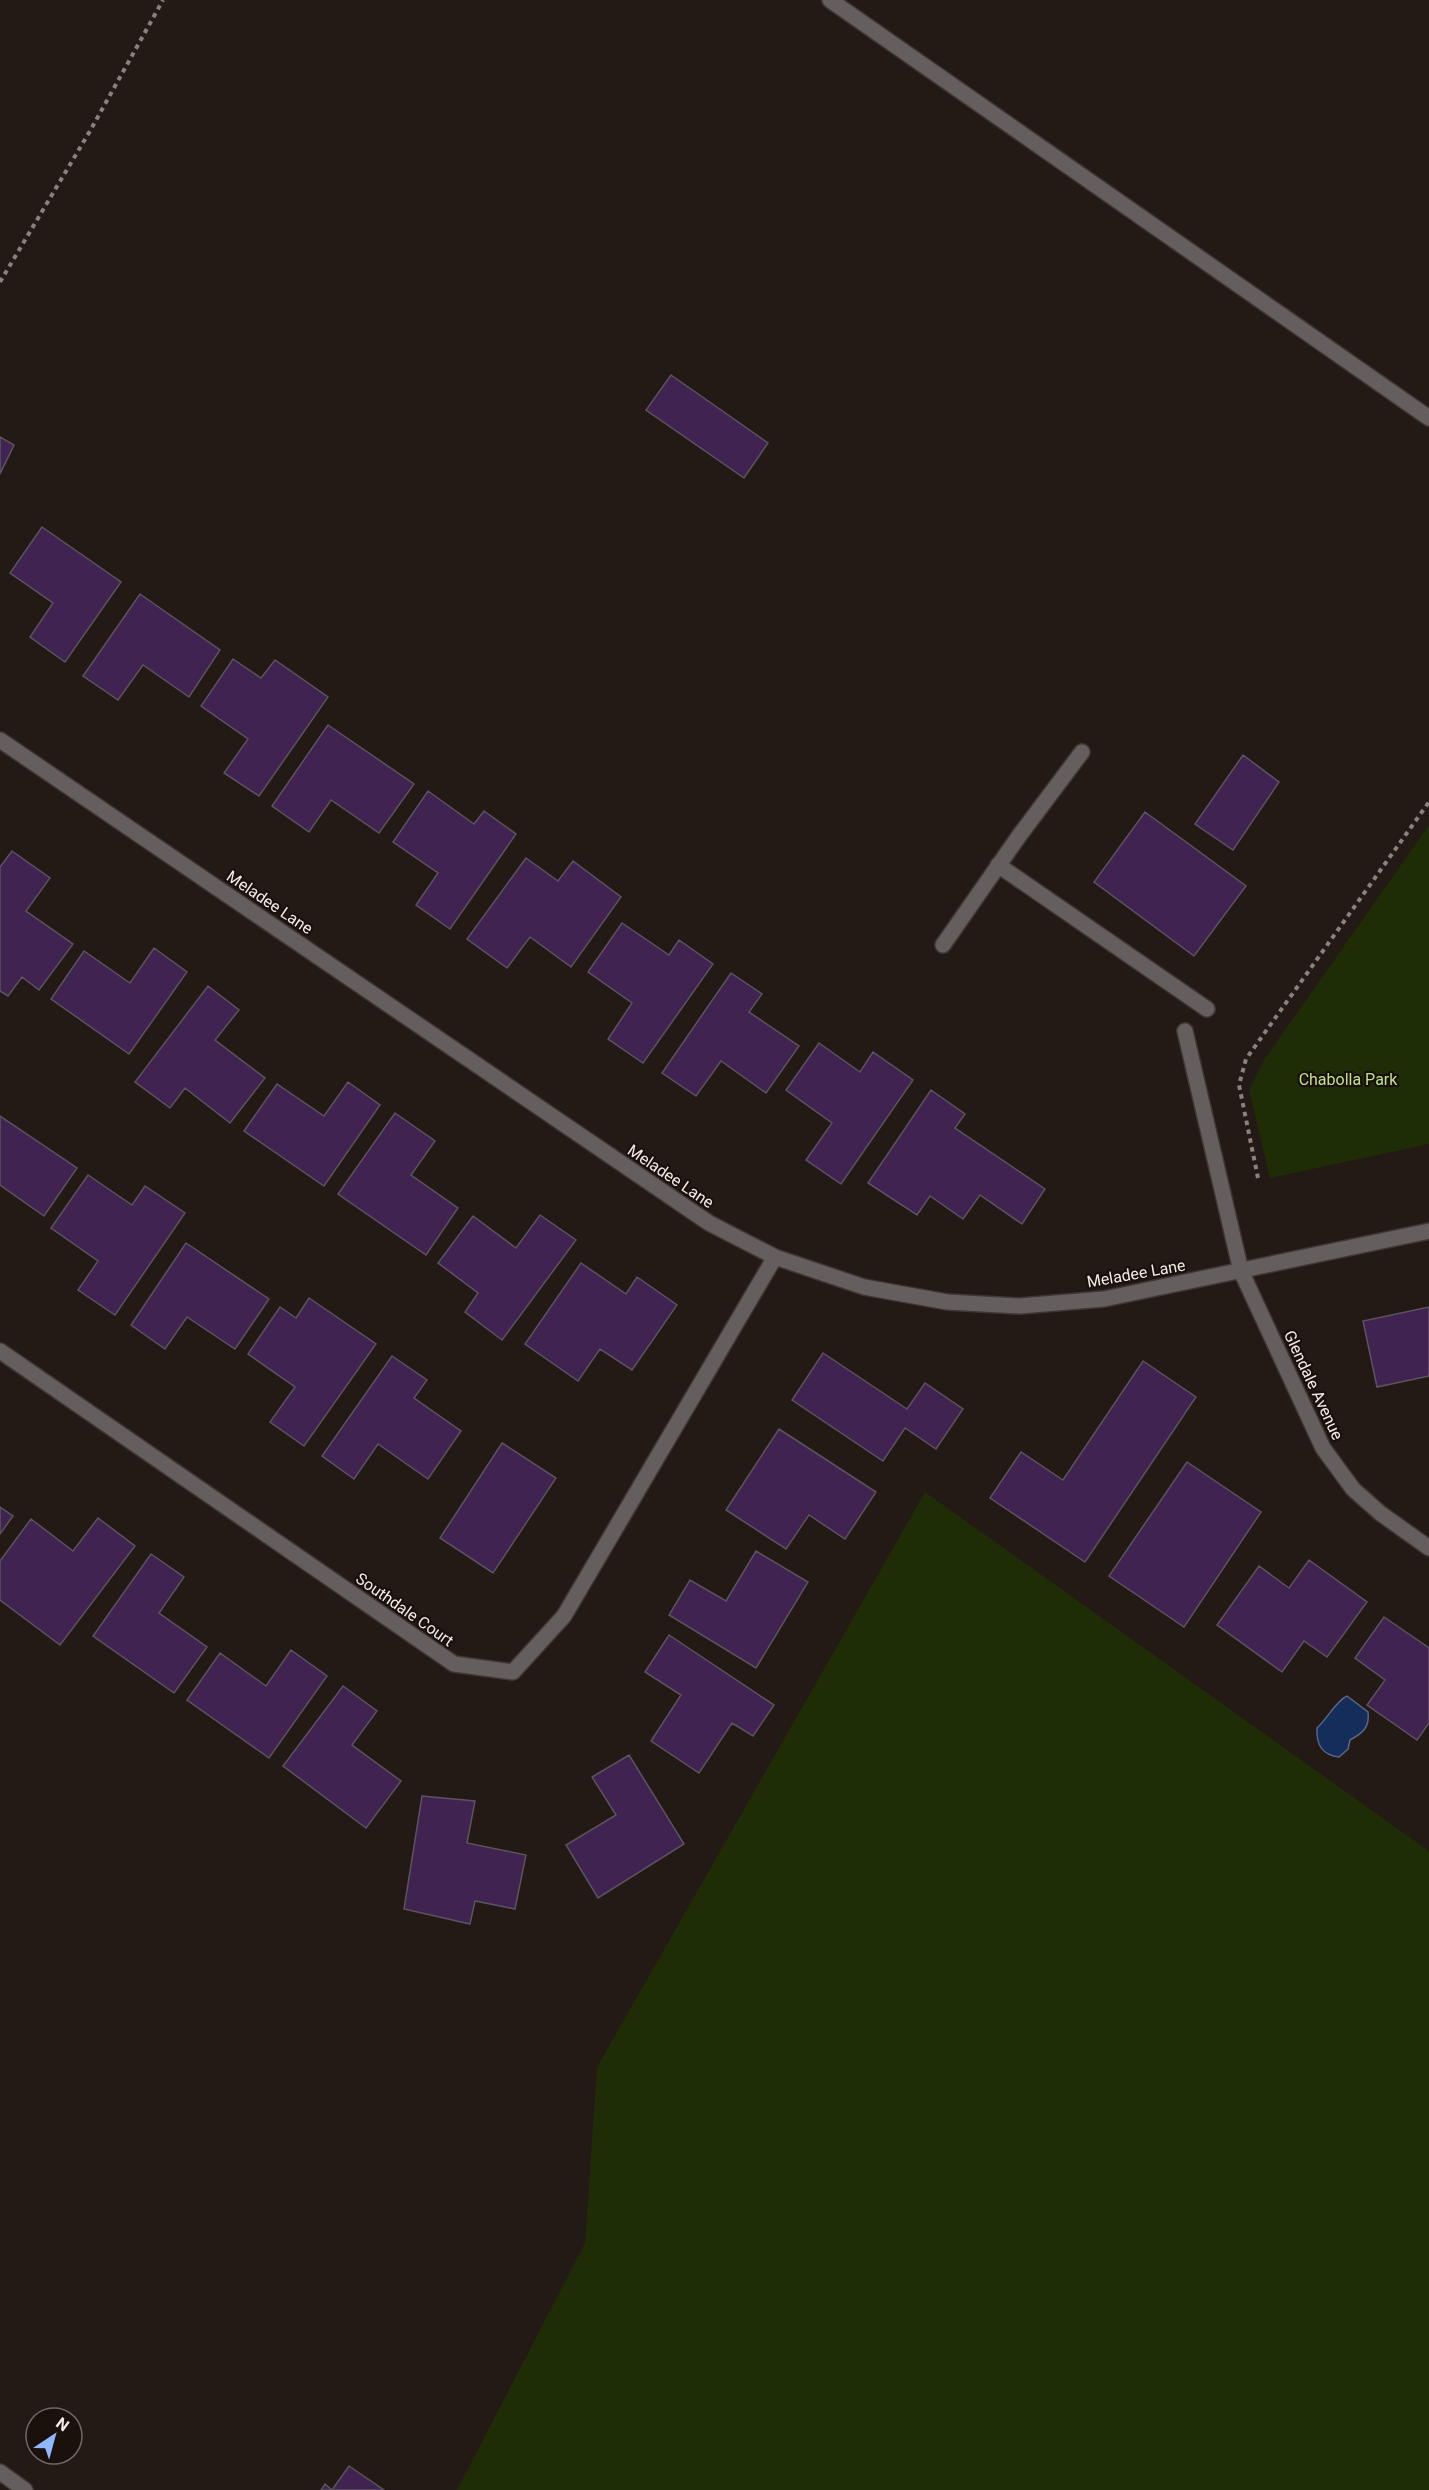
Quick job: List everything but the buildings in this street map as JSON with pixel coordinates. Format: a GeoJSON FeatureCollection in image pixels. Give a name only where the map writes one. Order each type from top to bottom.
{"type":"FeatureCollection","features":[{"type":"Feature","properties":{"kind":"street"},"geometry":{"type":"LineString","coordinates":[[830,0],[1429,418]]}},
{"type":"Feature","properties":{"kind":"street","name":"Meladee Lane"},"geometry":{"type":"LineString","coordinates":[[0,740],[709,1223],[775,1257],[864,1287],[947,1302],[1020,1306],[1104,1299],[1429,1231]]}},
{"type":"Feature","properties":{"kind":"street"},"geometry":{"type":"LineString","coordinates":[[943,945],[998,865],[1082,752]]}},
{"type":"Feature","properties":{"kind":"street"},"geometry":{"type":"LineString","coordinates":[[998,865],[1207,1009]]}},
{"type":"Feature","properties":{"kind":"street","name":"Glendale Avenue"},"geometry":{"type":"LineString","coordinates":[[1185,1031],[1241,1270],[1323,1448],[1353,1489],[1380,1513],[1429,1548]]}},
{"type":"Feature","properties":{"kind":"street","name":"Southdale Court"},"geometry":{"type":"LineString","coordinates":[[0,1351],[454,1664],[513,1672],[564,1616],[775,1257]]}},
{"type":"Feature","properties":{"kind":"street"},"geometry":{"type":"LineString","coordinates":[[0,2472],[26,2490]]}},
{"type":"Feature","properties":{"kind":"path"},"geometry":{"type":"LineString","coordinates":[[0,282],[90,131],[163,0]]}},
{"type":"Feature","properties":{"kind":"path"},"geometry":{"type":"LineString","coordinates":[[1258,1178],[1239,1085],[1246,1059],[1429,802]]}},
{"type":"Feature","properties":{"kind":"green space","name":"Chabolla Park"},"geometry":{"type":"Polygon","coordinates":[[[1429,825],[1429,1144],[1270,1178],[1249,1090],[1264,1060],[1429,825]]]}},
{"type":"Feature","properties":{"kind":"green space"},"geometry":{"type":"Polygon","coordinates":[[[925,1492],[1429,1851],[1429,2490],[457,2490],[585,2243],[597,2067],[925,1492]]]}},
{"type":"Feature","properties":{"kind":"water"},"geometry":{"type":"Polygon","coordinates":[[[1347,1696],[1368,1712],[1368,1722],[1362,1732],[1350,1740],[1348,1749],[1339,1757],[1333,1756],[1321,1748],[1317,1728],[1347,1696]]]}}]}
